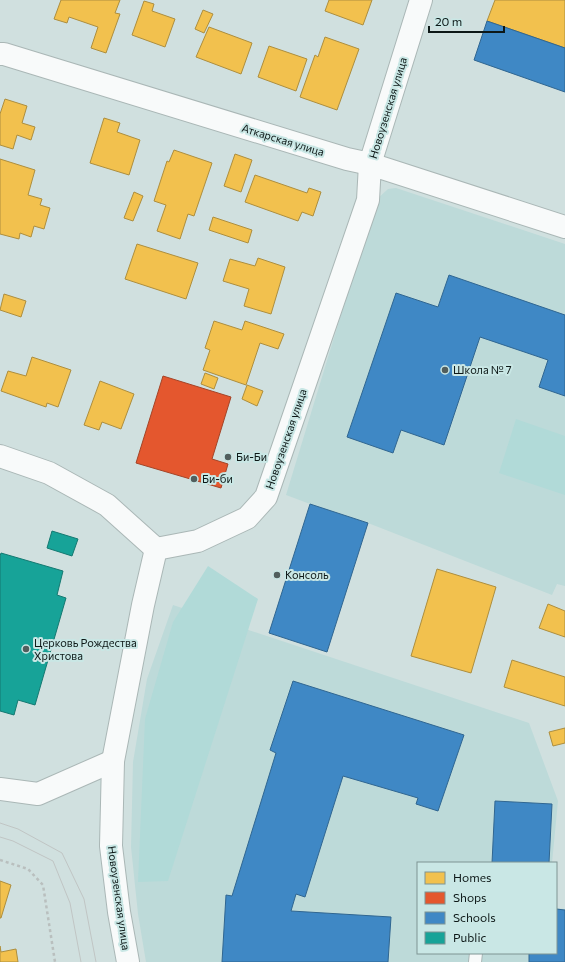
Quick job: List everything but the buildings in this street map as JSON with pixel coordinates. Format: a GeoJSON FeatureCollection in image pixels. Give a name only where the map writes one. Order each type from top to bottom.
{"type":"FeatureCollection","features":[{"type":"Feature","properties":{"kind":"main road","name":"Новоузенская улица"},"geometry":{"type":"LineString","coordinates":[[128,962],[119,912],[111,846],[113,761],[143,605],[156,549],[198,541],[247,518],[266,497],[368,200],[370,164],[421,0]]}},
{"type":"Feature","properties":{"kind":"main road","name":"Аткарская улица"},"geometry":{"type":"LineString","coordinates":[[0,54],[11,56],[347,159],[370,164],[565,228]]}},
{"type":"Feature","properties":{"kind":"main road"},"geometry":{"type":"LineString","coordinates":[[0,456],[49,473],[107,505],[156,549]]}},
{"type":"Feature","properties":{"kind":"main road"},"geometry":{"type":"LineString","coordinates":[[0,789],[38,794],[113,761]]}},
{"type":"Feature","properties":{"kind":"path"},"geometry":{"type":"LineString","coordinates":[[0,860],[28,869],[43,885],[55,962]]}},
{"type":"Feature","properties":{"kind":"shaded area","name":"Школа № 7"},"geometry":{"type":"Polygon","coordinates":[[[396,188],[565,244],[565,586],[557,584],[552,595],[368,523],[286,495],[376,200],[388,189],[396,188]]]}},
{"type":"Feature","properties":{"kind":"shaded area"},"geometry":{"type":"Polygon","coordinates":[[[516,419],[565,436],[565,495],[499,473],[516,419]]]}},
{"type":"Feature","properties":{"kind":"shaded area"},"geometry":{"type":"Polygon","coordinates":[[[208,566],[258,599],[168,881],[138,882],[145,719],[173,622],[208,566]]]}},
{"type":"Feature","properties":{"kind":"shaded area"},"geometry":{"type":"Polygon","coordinates":[[[173,605],[529,723],[558,801],[552,862],[417,862],[417,954],[557,954],[557,908],[565,909],[565,962],[146,962],[138,914],[131,847],[133,762],[147,679],[173,605]]]}},
{"type":"Feature","properties":{"kind":"tram line"},"geometry":{"type":"LineString","coordinates":[[0,823],[18,829],[62,853],[84,899],[96,962]]}},
{"type":"Feature","properties":{"kind":"tram line"},"geometry":{"type":"LineString","coordinates":[[0,837],[13,841],[53,861],[70,903],[81,962]]}},
{"type":"Feature","properties":{"kind":"place","name":"Школа № 7"},"geometry":{"type":"Point","coordinates":[445,370]}},
{"type":"Feature","properties":{"kind":"place","name":"Би-Би"},"geometry":{"type":"Point","coordinates":[228,457]}},
{"type":"Feature","properties":{"kind":"place","name":"Би-би"},"geometry":{"type":"Point","coordinates":[194,479]}},
{"type":"Feature","properties":{"kind":"place","name":"Консоль"},"geometry":{"type":"Point","coordinates":[277,575]}},
{"type":"Feature","properties":{"kind":"place","name":"Церковь Рождества Христова"},"geometry":{"type":"Point","coordinates":[26,649]}}]}
